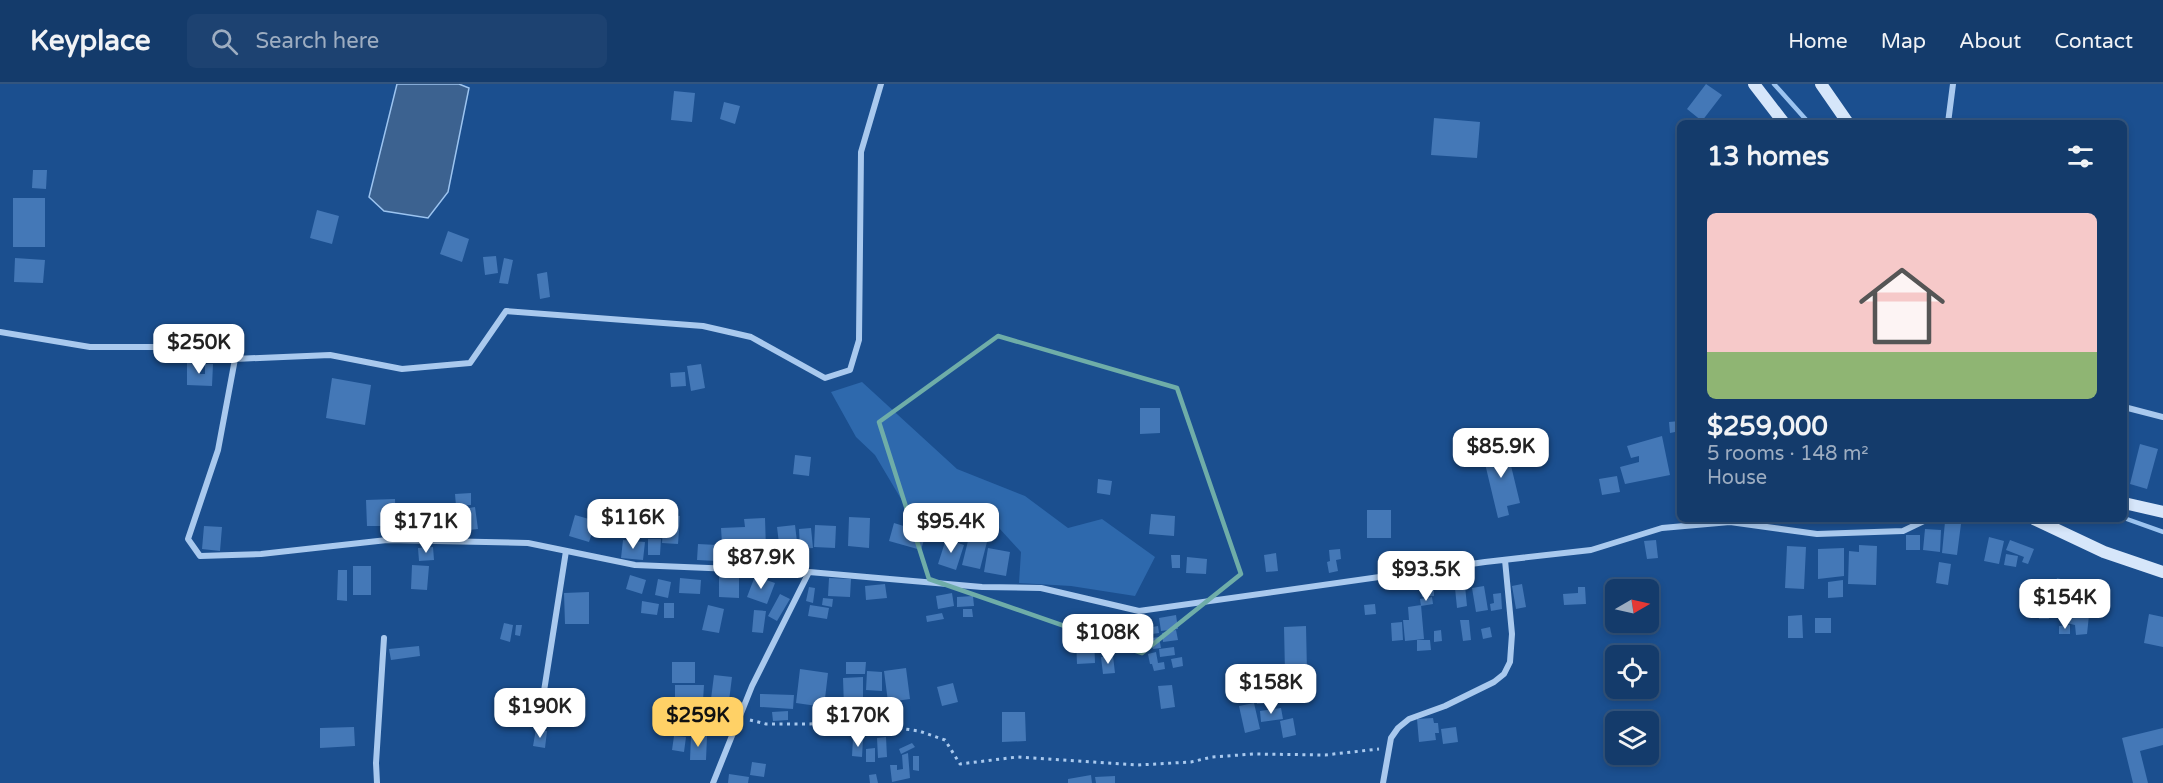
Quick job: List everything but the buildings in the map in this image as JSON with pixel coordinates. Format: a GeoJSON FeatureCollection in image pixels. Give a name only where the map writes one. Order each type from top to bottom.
{"type":"FeatureCollection","features":[{"type":"Feature","properties":{"kind":"main road"},"geometry":{"type":"LineString","coordinates":[[1754,84],[1782,120]]}},
{"type":"Feature","properties":{"kind":"main road"},"geometry":{"type":"LineString","coordinates":[[1821,84],[1846,120]]}},
{"type":"Feature","properties":{"kind":"main road"},"geometry":{"type":"LineString","coordinates":[[2127,504],[2163,512]]}},
{"type":"Feature","properties":{"kind":"main road"},"geometry":{"type":"LineString","coordinates":[[2040,522],[2104,552],[2163,572]]}},
{"type":"Feature","properties":{"kind":"street"},"geometry":{"type":"LineString","coordinates":[[0,332],[90,347],[204,347],[235,359],[330,355],[402,369],[470,363],[506,311],[703,326],[751,338],[825,378],[850,370],[860,340],[861,152],[880,84]]}},
{"type":"Feature","properties":{"kind":"street"},"geometry":{"type":"LineString","coordinates":[[1948,120],[1953,84]]}},
{"type":"Feature","properties":{"kind":"street"},"geometry":{"type":"LineString","coordinates":[[235,359],[218,450],[188,539],[200,556],[261,554],[387,540],[528,543],[635,565],[809,572],[982,587],[1041,588],[1140,612],[1505,560],[1591,550],[1662,528],[1730,522],[1828,533],[1903,531],[1922,522]]}},
{"type":"Feature","properties":{"kind":"street"},"geometry":{"type":"LineString","coordinates":[[2127,408],[2163,417]]}},
{"type":"Feature","properties":{"kind":"street"},"geometry":{"type":"LineString","coordinates":[[544,691],[566,551]]}},
{"type":"Feature","properties":{"kind":"street"},"geometry":{"type":"LineString","coordinates":[[1383,783],[1391,738],[1398,728],[1409,719],[1445,706],[1494,682],[1504,674],[1510,662],[1512,634],[1505,560]]}},
{"type":"Feature","properties":{"kind":"street"},"geometry":{"type":"LineString","coordinates":[[712,783],[752,686],[809,572]]}},
{"type":"Feature","properties":{"kind":"street"},"geometry":{"type":"LineString","coordinates":[[377,783],[376,763],[384,638]]}},
{"type":"Feature","properties":{"kind":"path"},"geometry":{"type":"LineString","coordinates":[[739,717],[766,724],[850,721],[920,731],[945,740],[960,764],[1017,757],[1118,765],[1177,764],[1212,757],[1275,753],[1325,755],[1389,747]]}},
{"type":"Feature","properties":{"kind":"highlighted area"},"geometry":{"type":"Polygon","coordinates":[[[998,336],[1177,388],[1241,574],[1142,653],[929,579],[879,422],[998,336]]]}},
{"type":"Feature","properties":{"kind":"shaded area"},"geometry":{"type":"Polygon","coordinates":[[[397,84],[459,84],[469,88],[448,192],[428,218],[384,211],[369,197],[397,84]]]}},
{"type":"Feature","properties":{"kind":"shaded area"},"geometry":{"type":"Polygon","coordinates":[[[862,382],[957,469],[1025,496],[1068,528],[1102,519],[1155,557],[1135,596],[1071,586],[1019,583],[1021,552],[999,528],[934,527],[907,509],[875,455],[856,437],[831,392],[862,382]]]}},
{"type":"Feature","properties":{"kind":"waterway"},"geometry":{"type":"LineString","coordinates":[[1774,84],[1806,120]]}},
{"type":"Feature","properties":{"kind":"waterway"},"geometry":{"type":"LineString","coordinates":[[2127,519],[2163,532]]}}]}
